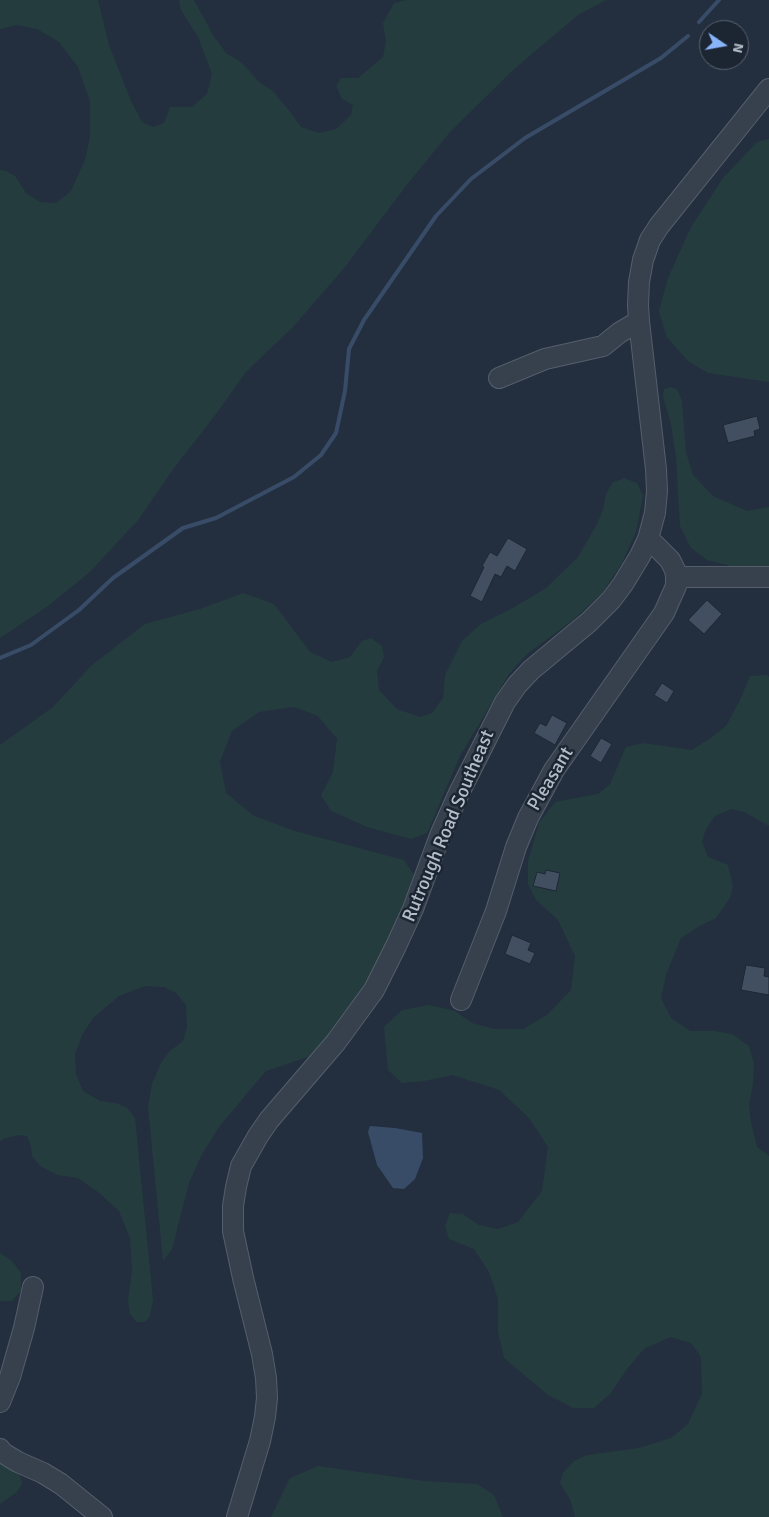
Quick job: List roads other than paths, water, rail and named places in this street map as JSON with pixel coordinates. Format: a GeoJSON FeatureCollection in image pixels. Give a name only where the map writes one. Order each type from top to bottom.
{"type":"FeatureCollection","features":[{"type":"Feature","properties":{"kind":"street","name":"Rutrough Road Southeast"},"geometry":{"type":"LineString","coordinates":[[237,1517],[260,1441],[267,1398],[262,1354],[233,1231],[233,1206],[238,1179],[247,1154],[277,1110],[336,1042],[374,990],[413,909],[441,833],[505,702],[517,685],[532,670],[589,622],[611,600],[640,556],[648,539],[655,513],[657,491],[638,321],[639,282],[643,260],[650,240],[659,226],[769,89]]}},
{"type":"Feature","properties":{"kind":"street"},"geometry":{"type":"LineString","coordinates":[[499,378],[545,359],[603,346],[638,321]]}},
{"type":"Feature","properties":{"kind":"street"},"geometry":{"type":"LineString","coordinates":[[648,539],[670,560],[676,577],[769,577]]}},
{"type":"Feature","properties":{"kind":"street","name":"Pleasant"},"geometry":{"type":"LineString","coordinates":[[461,1000],[496,911],[516,846],[528,818],[554,770],[664,613],[676,586],[676,577]]}},
{"type":"Feature","properties":{"kind":"street"},"geometry":{"type":"LineString","coordinates":[[0,1402],[10,1377],[34,1287]]}},
{"type":"Feature","properties":{"kind":"street"},"geometry":{"type":"LineString","coordinates":[[0,1449],[18,1462],[43,1473],[61,1484],[102,1517]]}},
{"type":"Feature","properties":{"kind":"water"},"geometry":{"type":"Polygon","coordinates":[[[370,1126],[422,1133],[423,1158],[415,1179],[404,1189],[393,1188],[377,1165],[368,1132],[370,1126]]]}},
{"type":"Feature","properties":{"kind":"waterway"},"geometry":{"type":"LineString","coordinates":[[701,20],[719,0]]}},
{"type":"Feature","properties":{"kind":"waterway"},"geometry":{"type":"LineString","coordinates":[[0,658],[31,645],[79,610],[113,578],[183,528],[216,518],[294,477],[321,455],[336,433],[345,391],[349,349],[364,320],[436,216],[471,179],[525,138],[661,58],[688,36]]}}]}
